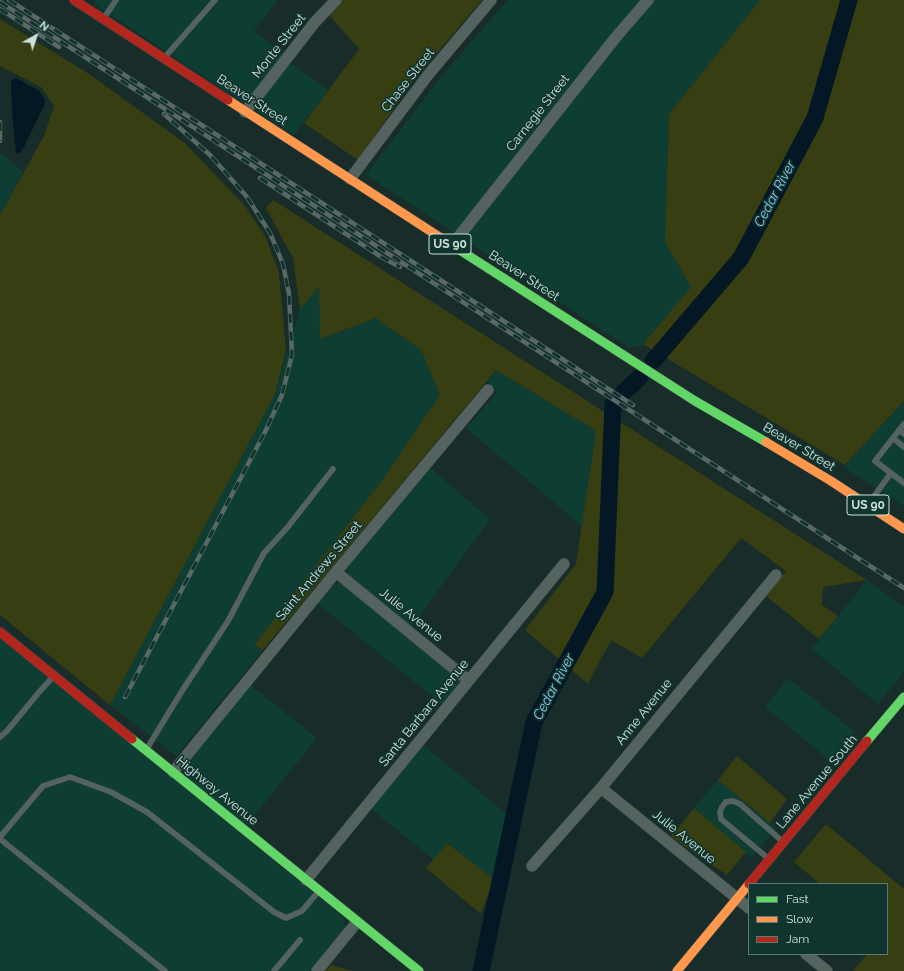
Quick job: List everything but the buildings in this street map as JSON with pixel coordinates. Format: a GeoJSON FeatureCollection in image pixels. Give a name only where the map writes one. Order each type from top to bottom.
{"type":"FeatureCollection","features":[{"type":"Feature","properties":{"kind":"main road","name":"Beaver Street"},"geometry":{"type":"LineString","coordinates":[[74,0],[634,363],[831,481],[904,529]]}},
{"type":"Feature","properties":{"kind":"main road","name":"Highway Avenue"},"geometry":{"type":"LineString","coordinates":[[0,632],[419,971]]}},
{"type":"Feature","properties":{"kind":"main road","name":"Lane Avenue South"},"geometry":{"type":"LineString","coordinates":[[750,883],[904,697]]}},
{"type":"Feature","properties":{"kind":"main road","name":"Lane Avenue South"},"geometry":{"type":"LineString","coordinates":[[677,971],[748,885]]}},
{"type":"Feature","properties":{"kind":"street","name":"Monte Street"},"geometry":{"type":"LineString","coordinates":[[245,112],[315,22],[336,0]]}},
{"type":"Feature","properties":{"kind":"street","name":"Chase Street"},"geometry":{"type":"LineString","coordinates":[[350,179],[428,76],[491,0]]}},
{"type":"Feature","properties":{"kind":"street","name":"Carnegie Street"},"geometry":{"type":"LineString","coordinates":[[452,245],[616,37],[648,0]]}},
{"type":"Feature","properties":{"kind":"street","name":"Saint Andrews Street"},"geometry":{"type":"LineString","coordinates":[[173,772],[336,572],[488,390]]}},
{"type":"Feature","properties":{"kind":"street","name":"Santa Barbara Avenue"},"geometry":{"type":"LineString","coordinates":[[306,880],[564,564]]}},
{"type":"Feature","properties":{"kind":"street","name":"Julie Avenue"},"geometry":{"type":"LineString","coordinates":[[336,572],[468,680]]}},
{"type":"Feature","properties":{"kind":"street","name":"Anne Avenue"},"geometry":{"type":"LineString","coordinates":[[532,866],[601,788],[776,575]]}},
{"type":"Feature","properties":{"kind":"street","name":"Julie Avenue"},"geometry":{"type":"LineString","coordinates":[[601,788],[748,907]]}},
{"type":"Feature","properties":{"kind":"street"},"geometry":{"type":"LineString","coordinates":[[317,971],[357,922]]}},
{"type":"Feature","properties":{"kind":"street"},"geometry":{"type":"LineString","coordinates":[[807,955],[827,971]]}},
{"type":"Feature","properties":{"kind":"lane"},"geometry":{"type":"LineString","coordinates":[[103,19],[116,0]]}},
{"type":"Feature","properties":{"kind":"lane"},"geometry":{"type":"LineString","coordinates":[[164,58],[214,0]]}},
{"type":"Feature","properties":{"kind":"lane"},"geometry":{"type":"LineString","coordinates":[[904,424],[902,432],[893,438],[875,461],[904,483]]}},
{"type":"Feature","properties":{"kind":"lane"},"geometry":{"type":"LineString","coordinates":[[893,438],[904,447]]}},
{"type":"Feature","properties":{"kind":"lane"},"geometry":{"type":"LineString","coordinates":[[145,750],[228,622],[264,553],[287,528],[333,469]]}},
{"type":"Feature","properties":{"kind":"lane"},"geometry":{"type":"LineString","coordinates":[[868,505],[891,473]]}},
{"type":"Feature","properties":{"kind":"lane"},"geometry":{"type":"LineString","coordinates":[[0,737],[7,731],[54,676]]}},
{"type":"Feature","properties":{"kind":"lane"},"geometry":{"type":"LineString","coordinates":[[165,971],[0,838],[43,786],[70,777],[111,792],[148,812],[274,912],[286,918],[302,911],[319,891]]}},
{"type":"Feature","properties":{"kind":"lane"},"geometry":{"type":"LineString","coordinates":[[769,859],[721,819],[720,812],[726,802],[733,801],[740,804],[784,842]]}},
{"type":"Feature","properties":{"kind":"lane"},"geometry":{"type":"LineString","coordinates":[[274,971],[300,940]]}},
{"type":"Feature","properties":{"kind":"shaded area"},"geometry":{"type":"Polygon","coordinates":[[[96,0],[278,0],[254,30],[284,55],[251,100],[243,102],[94,4],[96,0]]]}},
{"type":"Feature","properties":{"kind":"shaded area"},"geometry":{"type":"Polygon","coordinates":[[[339,0],[482,0],[413,81],[358,160],[304,123],[359,49],[329,15],[339,0]]]}},
{"type":"Feature","properties":{"kind":"shaded area"},"geometry":{"type":"Polygon","coordinates":[[[508,0],[760,0],[669,114],[665,242],[691,287],[643,344],[630,348],[366,175],[436,83],[508,0]]]}},
{"type":"Feature","properties":{"kind":"shaded area"},"geometry":{"type":"Polygon","coordinates":[[[760,0],[904,0],[904,401],[845,465],[643,344],[691,287],[665,242],[669,114],[760,0]]]}},
{"type":"Feature","properties":{"kind":"shaded area"},"geometry":{"type":"Polygon","coordinates":[[[0,19],[89,74],[186,144],[245,206],[265,236],[279,273],[286,351],[275,394],[110,705],[0,615],[0,215],[44,136],[54,106],[41,87],[0,66],[0,19]]]}},
{"type":"Feature","properties":{"kind":"shaded area"},"geometry":{"type":"Polygon","coordinates":[[[290,63],[328,90],[294,135],[253,109],[290,63]]]}},
{"type":"Feature","properties":{"kind":"shaded area"},"geometry":{"type":"Polygon","coordinates":[[[0,152],[23,172],[0,215],[0,152]]]}},
{"type":"Feature","properties":{"kind":"shaded area"},"geometry":{"type":"Polygon","coordinates":[[[273,200],[867,580],[823,587],[822,605],[838,616],[819,639],[765,595],[786,571],[741,538],[642,658],[611,640],[588,684],[525,630],[576,564],[596,431],[496,370],[263,650],[254,645],[383,479],[440,395],[421,350],[376,318],[320,339],[319,287],[300,309],[293,258],[266,208],[273,200]]]}},
{"type":"Feature","properties":{"kind":"shaded area"},"geometry":{"type":"Polygon","coordinates":[[[319,287],[321,339],[376,318],[421,350],[440,395],[383,479],[254,645],[263,650],[176,756],[110,705],[275,394],[300,309],[319,287]]]}},
{"type":"Feature","properties":{"kind":"shaded area"},"geometry":{"type":"Polygon","coordinates":[[[496,370],[596,431],[582,526],[466,428],[498,392],[487,382],[496,370]]]}},
{"type":"Feature","properties":{"kind":"shaded area"},"geometry":{"type":"Polygon","coordinates":[[[904,401],[904,506],[844,467],[904,401]]]}},
{"type":"Feature","properties":{"kind":"shaded area"},"geometry":{"type":"Polygon","coordinates":[[[430,468],[490,519],[411,628],[348,576],[347,566],[430,468]]]}},
{"type":"Feature","properties":{"kind":"shaded area"},"geometry":{"type":"Polygon","coordinates":[[[867,580],[904,607],[904,672],[878,704],[812,649],[867,580]]]}},
{"type":"Feature","properties":{"kind":"shaded area"},"geometry":{"type":"Polygon","coordinates":[[[332,584],[345,584],[457,675],[460,684],[443,705],[317,603],[332,584]]]}},
{"type":"Feature","properties":{"kind":"shaded area"},"geometry":{"type":"Polygon","coordinates":[[[0,638],[343,917],[345,925],[344,932],[311,971],[0,971],[0,638]]]}},
{"type":"Feature","properties":{"kind":"shaded area"},"geometry":{"type":"Polygon","coordinates":[[[788,678],[855,732],[832,762],[765,707],[788,678]]]}},
{"type":"Feature","properties":{"kind":"shaded area"},"geometry":{"type":"Polygon","coordinates":[[[249,684],[317,738],[246,826],[189,779],[185,769],[187,762],[249,684]]]}},
{"type":"Feature","properties":{"kind":"shaded area"},"geometry":{"type":"Polygon","coordinates":[[[422,744],[508,815],[494,879],[448,843],[433,859],[370,808],[422,744]]]}},
{"type":"Feature","properties":{"kind":"shaded area"},"geometry":{"type":"Polygon","coordinates":[[[737,756],[787,799],[770,823],[718,780],[737,756]]]}},
{"type":"Feature","properties":{"kind":"shaded area"},"geometry":{"type":"Polygon","coordinates":[[[718,780],[776,828],[752,857],[694,808],[718,780]]]}},
{"type":"Feature","properties":{"kind":"shaded area"},"geometry":{"type":"Polygon","coordinates":[[[694,808],[746,852],[727,875],[671,837],[694,808]]]}},
{"type":"Feature","properties":{"kind":"shaded area"},"geometry":{"type":"Polygon","coordinates":[[[826,824],[904,889],[904,971],[853,971],[866,955],[888,955],[888,883],[819,883],[794,862],[826,824]]]}},
{"type":"Feature","properties":{"kind":"shaded area"},"geometry":{"type":"Polygon","coordinates":[[[447,843],[494,879],[481,914],[426,868],[447,843]]]}},
{"type":"Feature","properties":{"kind":"shaded area"},"geometry":{"type":"Polygon","coordinates":[[[331,965],[353,971],[326,971],[331,965]]]}},
{"type":"Feature","properties":{"kind":"water"},"geometry":{"type":"Polygon","coordinates":[[[16,78],[39,91],[45,99],[45,104],[22,151],[16,154],[11,81],[16,78]]]}},
{"type":"Feature","properties":{"kind":"waterway","name":"Cedar River"},"geometry":{"type":"LineString","coordinates":[[653,361],[741,258],[815,118],[849,0]]}},
{"type":"Feature","properties":{"kind":"waterway","name":"Cedar River"},"geometry":{"type":"LineString","coordinates":[[623,393],[640,377]]}},
{"type":"Feature","properties":{"kind":"waterway","name":"Cedar River"},"geometry":{"type":"LineString","coordinates":[[481,971],[534,722],[605,592],[613,404]]}},
{"type":"Feature","properties":{"kind":"railway"},"geometry":{"type":"LineString","coordinates":[[9,0],[633,405]]}},
{"type":"Feature","properties":{"kind":"railway"},"geometry":{"type":"LineString","coordinates":[[0,2],[904,588]]}},
{"type":"Feature","properties":{"kind":"railway"},"geometry":{"type":"LineString","coordinates":[[0,9],[59,47]]}},
{"type":"Feature","properties":{"kind":"railway"},"geometry":{"type":"LineString","coordinates":[[125,697],[265,432],[282,395],[292,355],[289,294],[283,264],[270,233],[247,197],[210,155],[164,114]]}},
{"type":"Feature","properties":{"kind":"railway"},"geometry":{"type":"LineString","coordinates":[[0,122],[0,141]]}},
{"type":"Feature","properties":{"kind":"railway"},"geometry":{"type":"LineString","coordinates":[[260,178],[383,258],[400,267]]}},
{"type":"Feature","properties":{"kind":"traffic: fast"},"geometry":{"type":"LineString","coordinates":[[441,238],[695,401],[766,442]]}},
{"type":"Feature","properties":{"kind":"traffic: fast"},"geometry":{"type":"LineString","coordinates":[[867,741],[904,697]]}},
{"type":"Feature","properties":{"kind":"traffic: fast"},"geometry":{"type":"LineString","coordinates":[[132,739],[419,971]]}},
{"type":"Feature","properties":{"kind":"traffic: slow"},"geometry":{"type":"LineString","coordinates":[[228,100],[441,238]]}},
{"type":"Feature","properties":{"kind":"traffic: slow"},"geometry":{"type":"LineString","coordinates":[[766,442],[831,481],[904,529]]}},
{"type":"Feature","properties":{"kind":"traffic: slow"},"geometry":{"type":"LineString","coordinates":[[677,971],[748,885]]}},
{"type":"Feature","properties":{"kind":"traffic: jam"},"geometry":{"type":"LineString","coordinates":[[74,0],[228,100]]}},
{"type":"Feature","properties":{"kind":"traffic: jam"},"geometry":{"type":"LineString","coordinates":[[0,632],[132,739]]}},
{"type":"Feature","properties":{"kind":"traffic: jam"},"geometry":{"type":"LineString","coordinates":[[750,883],[867,741]]}}]}
